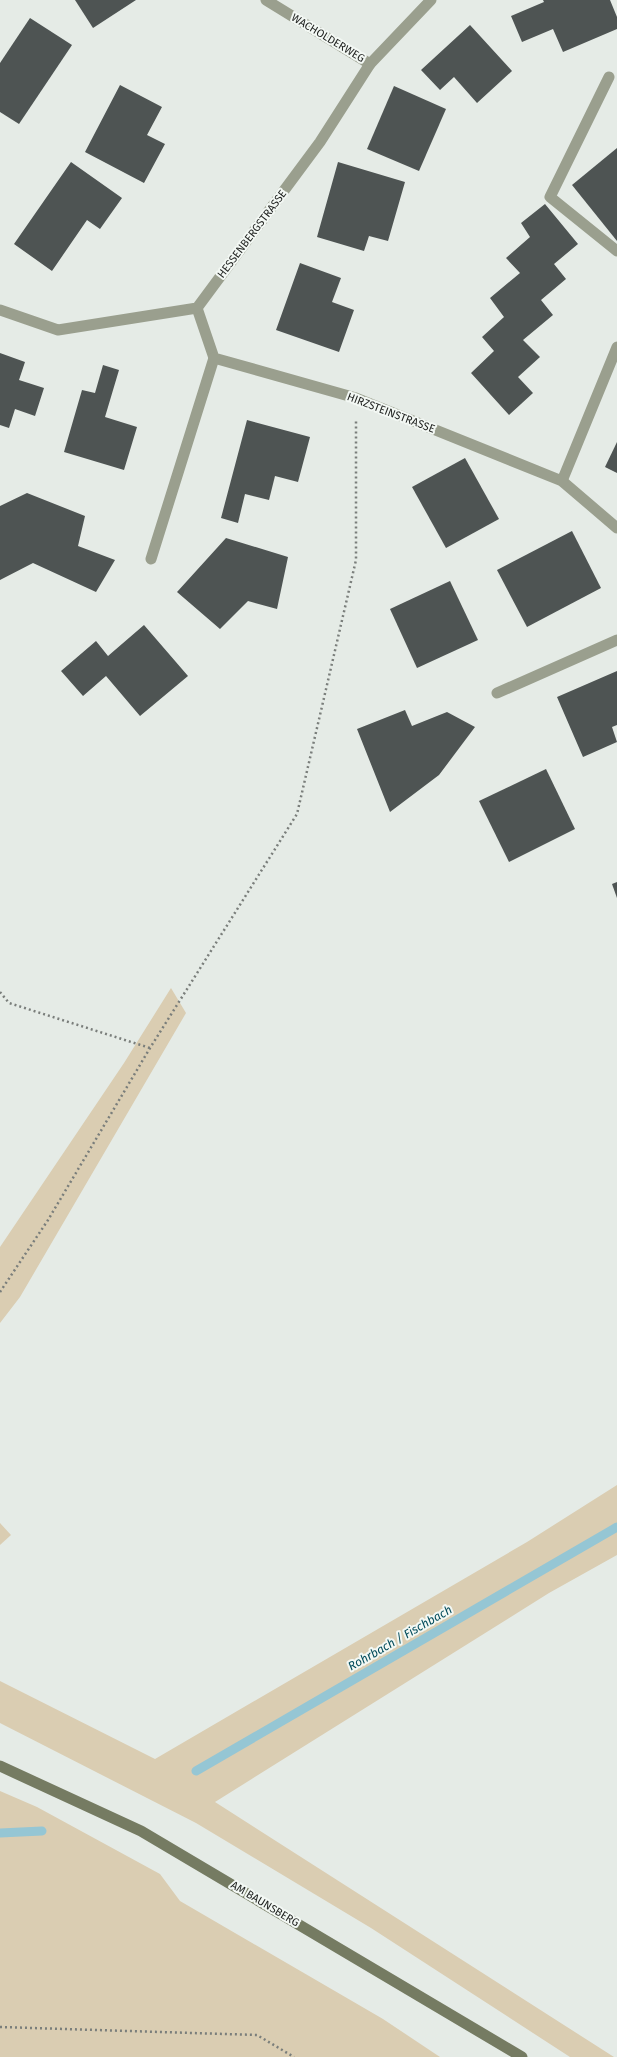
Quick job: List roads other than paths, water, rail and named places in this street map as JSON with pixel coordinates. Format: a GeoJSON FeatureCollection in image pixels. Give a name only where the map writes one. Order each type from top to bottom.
{"type":"FeatureCollection","features":[{"type":"Feature","properties":{"kind":"main road","name":"AM BAUNSBERG"},"geometry":{"type":"LineString","coordinates":[[0,1766],[141,1831],[522,2057]]}},
{"type":"Feature","properties":{"kind":"street","name":"WACHOLDERWEG"},"geometry":{"type":"LineString","coordinates":[[266,0],[370,64]]}},
{"type":"Feature","properties":{"kind":"street","name":"HESSENBERGSTRASSE"},"geometry":{"type":"LineString","coordinates":[[197,308],[320,142],[370,64],[431,0]]}},
{"type":"Feature","properties":{"kind":"street"},"geometry":{"type":"LineString","coordinates":[[609,77],[550,197],[617,250]]}},
{"type":"Feature","properties":{"kind":"street"},"geometry":{"type":"LineString","coordinates":[[0,310],[58,330],[197,308],[214,358],[151,559]]}},
{"type":"Feature","properties":{"kind":"street"},"geometry":{"type":"LineString","coordinates":[[562,481],[617,347]]}},
{"type":"Feature","properties":{"kind":"street","name":"HIRZSTEINSTRASSE"},"geometry":{"type":"LineString","coordinates":[[214,358],[356,398],[562,481],[617,528]]}},
{"type":"Feature","properties":{"kind":"street"},"geometry":{"type":"LineString","coordinates":[[497,693],[617,640]]}},
{"type":"Feature","properties":{"kind":"waterway","name":"Rohrbach / Fischbach"},"geometry":{"type":"LineString","coordinates":[[196,1771],[617,1527]]}},
{"type":"Feature","properties":{"kind":"waterway","name":"Rohrbach / Fischbach"},"geometry":{"type":"LineString","coordinates":[[0,1833],[42,1831]]}}]}
